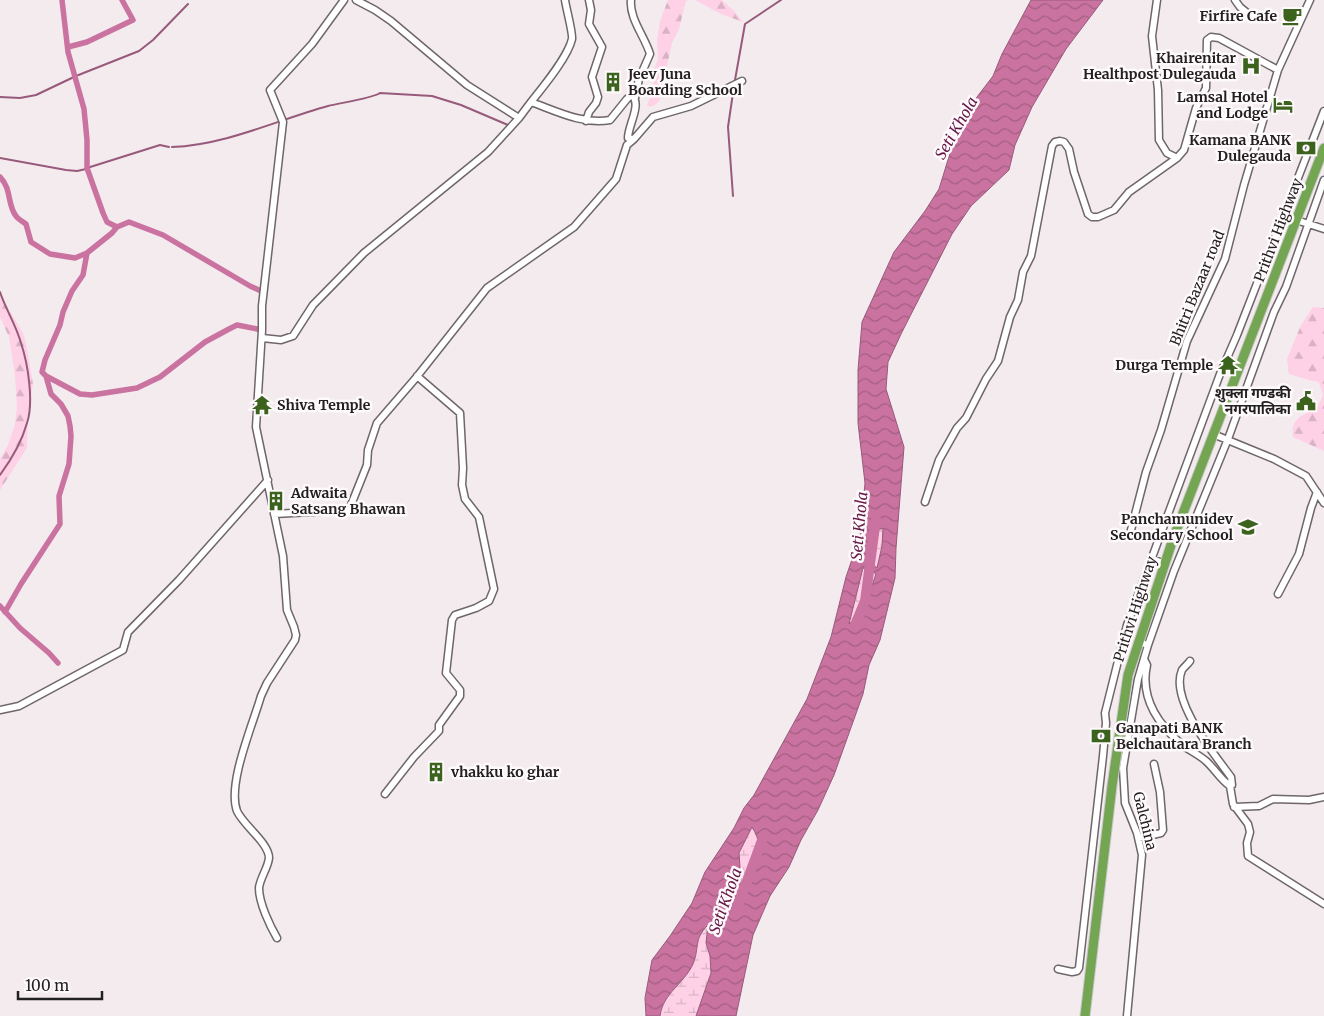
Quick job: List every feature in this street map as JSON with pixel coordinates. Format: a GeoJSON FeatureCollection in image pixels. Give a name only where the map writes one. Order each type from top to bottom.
{"type":"FeatureCollection","features":[{"type":"Feature","properties":{"kind":"highway","name":"Prithvi Highway"},"geometry":{"type":"LineString","coordinates":[[1086,1016],[1128,675],[1164,564],[1324,148]]}},
{"type":"Feature","properties":{"kind":"street"},"geometry":{"type":"LineString","coordinates":[[277,938],[266,920],[259,888],[268,858],[266,849],[238,812],[234,798],[237,775],[261,696],[267,683],[295,640],[296,635],[287,610],[283,556],[256,426],[262,338],[262,306],[283,122],[270,90],[312,44],[344,0]]}},
{"type":"Feature","properties":{"kind":"street"},"geometry":{"type":"LineString","coordinates":[[356,0],[390,21],[466,85],[519,118]]}},
{"type":"Feature","properties":{"kind":"street"},"geometry":{"type":"LineString","coordinates":[[262,338],[281,340],[293,336],[313,305],[364,253],[488,152],[519,118],[554,72],[572,38],[565,0]]}},
{"type":"Feature","properties":{"kind":"street"},"geometry":{"type":"LineString","coordinates":[[586,121],[598,97],[592,77],[602,47],[589,24],[589,0]]}},
{"type":"Feature","properties":{"kind":"street"},"geometry":{"type":"LineString","coordinates":[[631,0],[630,8],[646,40],[650,54],[638,79],[635,98],[636,106],[628,130],[628,138],[634,138]]}},
{"type":"Feature","properties":{"kind":"street"},"geometry":{"type":"LineString","coordinates":[[1157,0],[1152,36],[1158,90],[1159,140],[1167,153],[1177,158]]}},
{"type":"Feature","properties":{"kind":"street"},"geometry":{"type":"LineString","coordinates":[[1235,0],[1251,16]]}},
{"type":"Feature","properties":{"kind":"street","name":"Bhitri Bazaar road"},"geometry":{"type":"LineString","coordinates":[[1131,530],[1146,472],[1161,430],[1187,342],[1225,259],[1278,70],[1310,0]]}},
{"type":"Feature","properties":{"kind":"street"},"geometry":{"type":"LineString","coordinates":[[925,502],[939,460],[957,428],[966,418],[986,379],[998,361],[1010,317],[1018,300],[1023,272],[1031,256],[1052,146],[1055,142],[1064,142],[1069,149],[1074,172],[1088,214],[1092,217],[1098,217],[1114,210],[1129,192],[1177,158],[1184,150],[1196,108],[1206,88],[1207,40],[1211,37],[1219,38],[1278,70]]}},
{"type":"Feature","properties":{"kind":"street"},"geometry":{"type":"LineString","coordinates":[[274,514],[348,510],[367,466],[368,450],[377,422],[417,376],[487,288],[574,227],[616,179],[627,145],[653,117],[691,106],[742,81]]}},
{"type":"Feature","properties":{"kind":"street"},"geometry":{"type":"LineString","coordinates":[[531,102],[586,121],[600,122],[610,120],[627,98],[632,95],[635,98]]}},
{"type":"Feature","properties":{"kind":"street"},"geometry":{"type":"LineString","coordinates":[[1058,969],[1072,972],[1077,971],[1079,968],[1103,756],[1105,713],[1127,625],[1220,374],[1324,111]]}},
{"type":"Feature","properties":{"kind":"street","name":"Galchina"},"geometry":{"type":"LineString","coordinates":[[1127,1016],[1142,855],[1125,803],[1123,768],[1138,679],[1174,570],[1228,439],[1274,312],[1286,287],[1324,180]]}},
{"type":"Feature","properties":{"kind":"street"},"geometry":{"type":"LineString","coordinates":[[1296,220],[1324,229]]}},
{"type":"Feature","properties":{"kind":"street"},"geometry":{"type":"LineString","coordinates":[[385,794],[414,757],[438,731],[438,725],[460,696],[460,690],[446,673],[452,620],[455,615],[476,608],[489,601],[494,589],[479,517],[465,499],[462,485],[460,413],[417,376]]}},
{"type":"Feature","properties":{"kind":"street"},"geometry":{"type":"LineString","coordinates":[[1213,434],[1274,459],[1306,476],[1324,503]]}},
{"type":"Feature","properties":{"kind":"street"},"geometry":{"type":"LineString","coordinates":[[0,710],[19,706],[122,650],[128,632],[179,580],[268,480]]}},
{"type":"Feature","properties":{"kind":"street"},"geometry":{"type":"LineString","coordinates":[[1278,594],[1299,554],[1317,492]]}},
{"type":"Feature","properties":{"kind":"street"},"geometry":{"type":"LineString","coordinates":[[1151,558],[1164,564]]}},
{"type":"Feature","properties":{"kind":"street"},"geometry":{"type":"LineString","coordinates":[[1138,642],[1148,645]]}},
{"type":"Feature","properties":{"kind":"street"},"geometry":{"type":"LineString","coordinates":[[1144,659],[1147,665],[1144,675],[1146,696],[1150,708],[1179,743],[1209,764],[1230,786],[1234,807],[1248,824],[1250,832],[1247,843],[1248,856],[1324,904]]}},
{"type":"Feature","properties":{"kind":"street"},"geometry":{"type":"LineString","coordinates":[[1190,662],[1182,671],[1180,686],[1186,708],[1196,729],[1231,777],[1233,782],[1230,786]]}},
{"type":"Feature","properties":{"kind":"street"},"geometry":{"type":"LineString","coordinates":[[1138,838],[1161,833],[1162,830],[1161,802],[1154,764]]}},
{"type":"Feature","properties":{"kind":"street"},"geometry":{"type":"LineString","coordinates":[[1234,807],[1259,806],[1273,800],[1309,800],[1324,796]]}},
{"type":"Feature","properties":{"kind":"green space"},"geometry":{"type":"Polygon","coordinates":[[[668,0],[689,0],[686,1],[679,29],[672,43],[660,99],[655,105],[647,106],[654,86],[653,72],[658,59],[657,40],[660,21],[668,0]]]}},
{"type":"Feature","properties":{"kind":"green space"},"geometry":{"type":"Polygon","coordinates":[[[695,0],[722,0],[743,22],[721,14],[695,0]]]}},
{"type":"Feature","properties":{"kind":"green space"},"geometry":{"type":"Polygon","coordinates":[[[0,295],[23,333],[33,384],[28,414],[27,448],[0,490],[0,459],[8,445],[15,424],[17,406],[9,337],[0,317],[0,295]]]}},
{"type":"Feature","properties":{"kind":"green space"},"geometry":{"type":"Polygon","coordinates":[[[1313,307],[1324,308],[1324,451],[1293,437],[1296,421],[1302,415],[1317,408],[1323,395],[1319,382],[1289,374],[1287,359],[1301,325],[1313,307]]]}},
{"type":"Feature","properties":{"kind":"green space"},"geometry":{"type":"Polygon","coordinates":[[[883,528],[882,546],[877,568],[869,561],[869,548],[875,531],[883,528]]]}},
{"type":"Feature","properties":{"kind":"green space"},"geometry":{"type":"Polygon","coordinates":[[[863,568],[876,574],[863,611],[849,625],[863,568]]]}},
{"type":"Feature","properties":{"kind":"green space"},"geometry":{"type":"Polygon","coordinates":[[[752,827],[759,848],[759,863],[742,897],[739,853],[752,827]]]}},
{"type":"Feature","properties":{"kind":"green space"},"geometry":{"type":"Polygon","coordinates":[[[708,924],[706,943],[710,956],[711,973],[696,1016],[660,1016],[665,1001],[693,964],[700,935],[708,924]]]}},
{"type":"Feature","properties":{"kind":"water"},"geometry":{"type":"Polygon","coordinates":[[[1031,0],[1103,0],[1066,49],[1032,107],[1015,145],[1009,170],[971,206],[952,234],[888,362],[886,389],[904,447],[895,578],[880,640],[869,665],[863,694],[834,775],[789,867],[770,896],[753,935],[736,1016],[696,1016],[711,973],[710,956],[706,943],[708,925],[700,935],[693,964],[665,1001],[660,1016],[646,1016],[645,998],[652,960],[692,903],[705,872],[754,795],[807,699],[831,637],[846,577],[860,536],[865,483],[858,423],[858,370],[862,322],[894,252],[939,189],[951,150],[977,97],[993,76],[1002,54],[1031,0]],[[883,528],[875,531],[869,548],[869,561],[877,568],[882,546],[883,528]],[[863,568],[849,624],[863,611],[876,574],[868,569],[863,568]],[[752,827],[739,853],[742,896],[756,870],[760,854],[757,836],[752,827]]]}},
{"type":"Feature","properties":{"kind":"waterway"},"geometry":{"type":"LineString","coordinates":[[62,0],[68,52],[84,109],[87,168],[107,222],[117,227]]}},
{"type":"Feature","properties":{"kind":"waterway"},"geometry":{"type":"LineString","coordinates":[[68,47],[87,42],[133,20],[122,0]]}},
{"type":"Feature","properties":{"kind":"waterway"},"geometry":{"type":"LineString","coordinates":[[735,80],[745,24],[781,0]]}},
{"type":"Feature","properties":{"kind":"waterway"},"geometry":{"type":"LineString","coordinates":[[0,97],[20,98],[36,95],[76,76],[139,51],[153,40],[188,4]]}},
{"type":"Feature","properties":{"kind":"waterway"},"geometry":{"type":"LineString","coordinates":[[733,196],[728,127],[734,86]]}},
{"type":"Feature","properties":{"kind":"waterway"},"geometry":{"type":"LineString","coordinates":[[172,147],[212,142],[232,137],[328,106],[364,99],[380,93],[432,96],[461,105],[508,125]]}},
{"type":"Feature","properties":{"kind":"waterway"},"geometry":{"type":"LineString","coordinates":[[87,168],[160,145],[169,147]]}},
{"type":"Feature","properties":{"kind":"waterway"},"geometry":{"type":"LineString","coordinates":[[0,158],[66,170],[77,171],[86,169]]}},
{"type":"Feature","properties":{"kind":"waterway"},"geometry":{"type":"LineString","coordinates":[[0,177],[8,192],[13,212],[26,224],[31,242],[50,254],[75,258],[87,253]]}},
{"type":"Feature","properties":{"kind":"waterway"},"geometry":{"type":"LineString","coordinates":[[5,612],[60,524],[59,496],[69,464],[70,426],[68,416],[61,404],[51,394],[46,376],[42,372],[63,312],[72,291],[83,275],[87,253],[117,227],[129,222],[163,235],[263,292]]}},
{"type":"Feature","properties":{"kind":"waterway"},"geometry":{"type":"LineString","coordinates":[[0,292],[24,352],[30,394],[29,414],[25,430],[16,450],[0,475]]}},
{"type":"Feature","properties":{"kind":"waterway"},"geometry":{"type":"LineString","coordinates":[[46,376],[80,394],[92,395],[137,388],[160,377],[205,342],[237,325],[262,330]]}},
{"type":"Feature","properties":{"kind":"waterway","name":"Seti Khola"},"geometry":{"type":"LineString","coordinates":[[855,625],[865,601],[876,519]]}},
{"type":"Feature","properties":{"kind":"waterway"},"geometry":{"type":"LineString","coordinates":[[0,606],[20,628],[58,663]]}},
{"type":"Feature","properties":{"kind":"waterway","name":"Seti Khola"},"geometry":{"type":"LineString","coordinates":[[737,908],[764,835]]}},
{"type":"Feature","properties":{"kind":"place","name":"Firfire Cafe"},"geometry":{"type":"Point","coordinates":[1292,16]}},
{"type":"Feature","properties":{"kind":"place","name":"Khairenitar Healthpost Dulegauda"},"geometry":{"type":"Point","coordinates":[1251,66]}},
{"type":"Feature","properties":{"kind":"place","name":"Jeev Juna Boarding School"},"geometry":{"type":"Point","coordinates":[613,82]}},
{"type":"Feature","properties":{"kind":"place","name":"Lamsal Hotel and Lodge"},"geometry":{"type":"Point","coordinates":[1283,105]}},
{"type":"Feature","properties":{"kind":"place","name":"Kamana BANK Dulegauda"},"geometry":{"type":"Point","coordinates":[1306,148]}},
{"type":"Feature","properties":{"kind":"place","name":"Durga Temple"},"geometry":{"type":"Point","coordinates":[1228,365]}},
{"type":"Feature","properties":{"kind":"place","name":"शुक्ला गण्डकी नगरपालिका"},"geometry":{"type":"Point","coordinates":[1306,401]}},
{"type":"Feature","properties":{"kind":"place","name":"Shiva Temple"},"geometry":{"type":"Point","coordinates":[262,405]}},
{"type":"Feature","properties":{"kind":"place","name":"Adwaita Satsang Bhawan"},"geometry":{"type":"Point","coordinates":[276,501]}},
{"type":"Feature","properties":{"kind":"place","name":"Panchamunidev Secondary School"},"geometry":{"type":"Point","coordinates":[1248,527]}},
{"type":"Feature","properties":{"kind":"place","name":"Ganapati BANK Belchautara Branch"},"geometry":{"type":"Point","coordinates":[1101,736]}},
{"type":"Feature","properties":{"kind":"place","name":"vhakku ko ghar"},"geometry":{"type":"Point","coordinates":[436,772]}}]}
